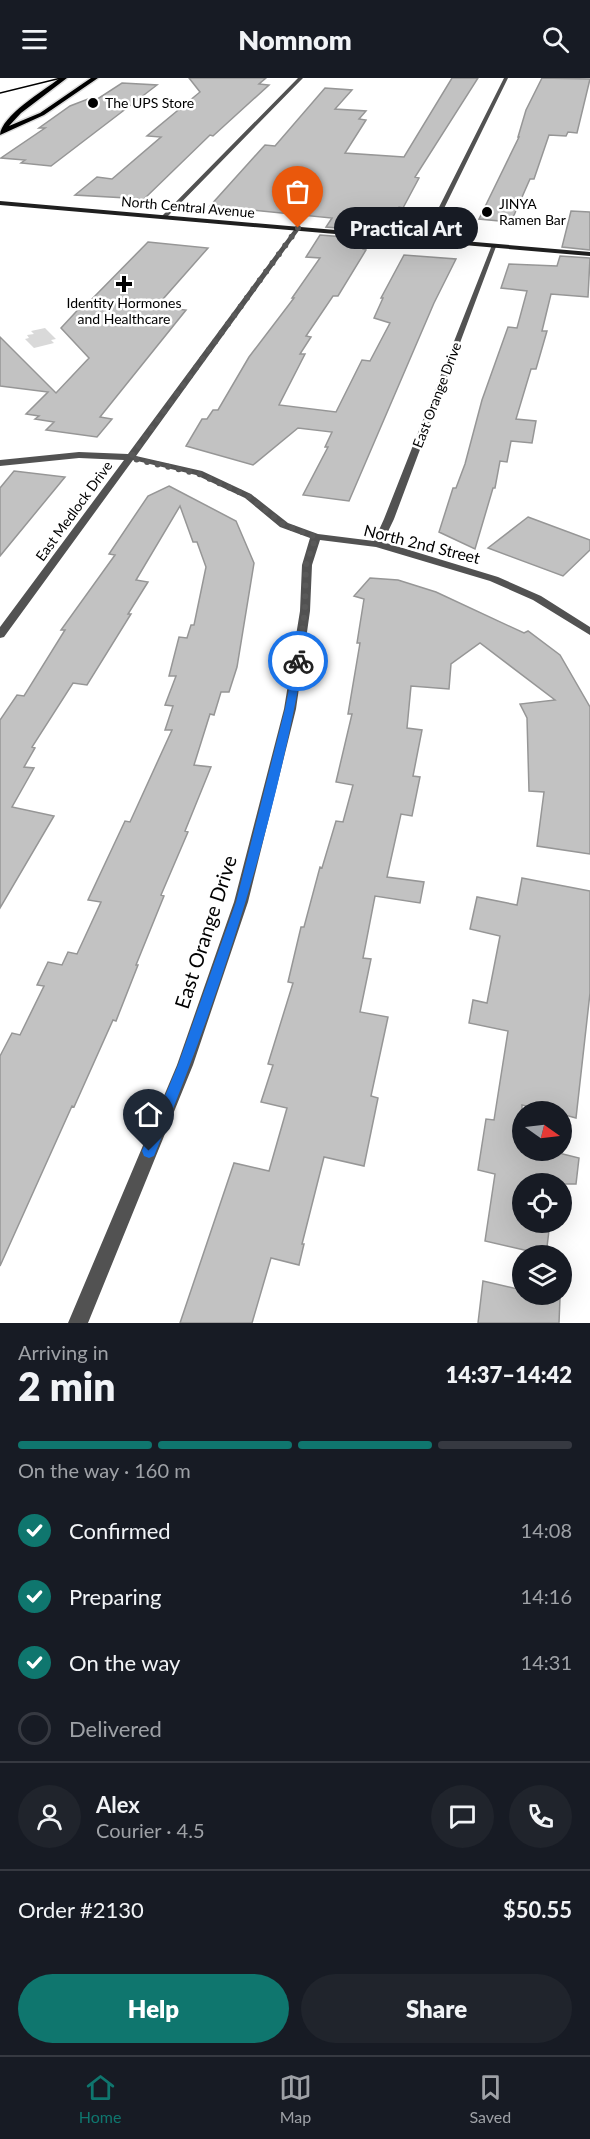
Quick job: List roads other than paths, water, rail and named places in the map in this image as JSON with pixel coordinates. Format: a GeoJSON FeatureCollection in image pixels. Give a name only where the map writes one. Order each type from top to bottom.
{"type":"FeatureCollection","features":[{"type":"Feature","properties":{"kind":"main road"},"geometry":{"type":"LineString","coordinates":[[0,133],[19,112],[64,78]]}},
{"type":"Feature","properties":{"kind":"main road"},"geometry":{"type":"LineString","coordinates":[[0,133],[49,109],[95,78]]}},
{"type":"Feature","properties":{"kind":"main road"},"geometry":{"type":"LineString","coordinates":[[38,97],[40,106],[49,109]]}},
{"type":"Feature","properties":{"kind":"main road","name":"North Central Avenue"},"geometry":{"type":"LineString","coordinates":[[0,203],[590,254]]}},
{"type":"Feature","properties":{"kind":"street"},"geometry":{"type":"LineString","coordinates":[[164,217],[301,78]]}},
{"type":"Feature","properties":{"kind":"street"},"geometry":{"type":"LineString","coordinates":[[426,239],[506,78]]}},
{"type":"Feature","properties":{"kind":"street","name":"East Medlock Drive"},"geometry":{"type":"LineString","coordinates":[[0,635],[298,228]]}},
{"type":"Feature","properties":{"kind":"street","name":"East Orange Drive"},"geometry":{"type":"LineString","coordinates":[[377,544],[389,519],[495,245]]}},
{"type":"Feature","properties":{"kind":"street","name":"North 2nd Street"},"geometry":{"type":"LineString","coordinates":[[0,462],[79,455],[130,458],[199,474],[248,496],[284,525],[316,537],[377,544],[495,579],[537,598],[590,632]]}},
{"type":"Feature","properties":{"kind":"street","name":"East Orange Drive"},"geometry":{"type":"LineString","coordinates":[[78,1323],[184,1065],[241,902],[290,709],[304,621],[306,565],[316,537]]}},
{"type":"Feature","properties":{"kind":"tram line"},"geometry":{"type":"LineString","coordinates":[[0,93],[61,78]]}},
{"type":"Feature","properties":{"kind":"place","name":"The UPS Store"},"geometry":{"type":"Point","coordinates":[93,103]}},
{"type":"Feature","properties":{"kind":"place","name":"JINYA Ramen Bar"},"geometry":{"type":"Point","coordinates":[487,212]}},
{"type":"Feature","properties":{"kind":"place","name":"Practical Art"},"geometry":{"type":"Point","coordinates":[298,228]}},
{"type":"Feature","properties":{"kind":"place","name":"Identity Hormones and Healthcare"},"geometry":{"type":"Point","coordinates":[124,284]}}]}
